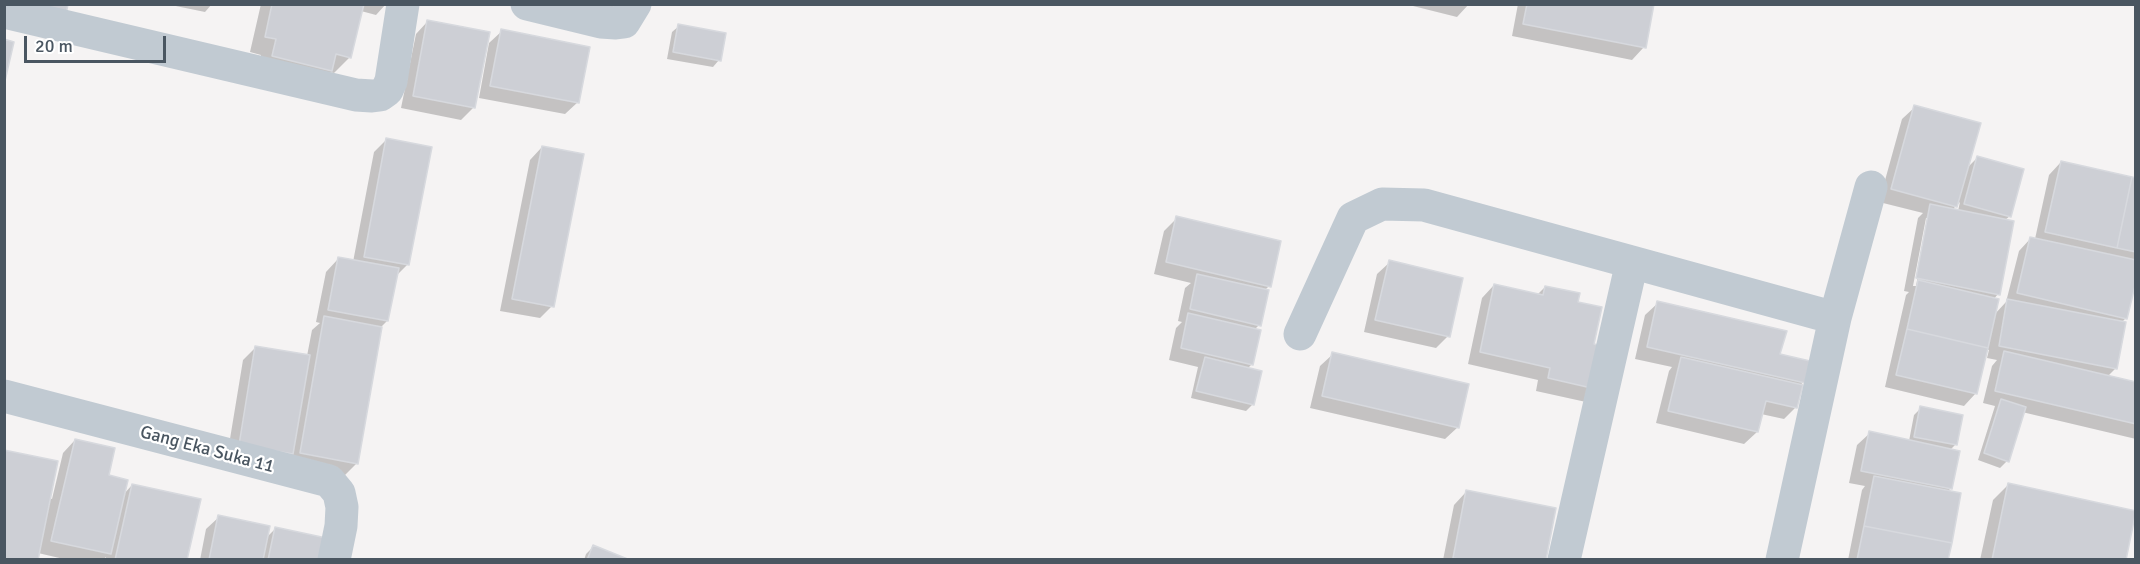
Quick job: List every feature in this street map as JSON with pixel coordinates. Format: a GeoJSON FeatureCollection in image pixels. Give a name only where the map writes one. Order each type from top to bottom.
{"type":"FeatureCollection","features":[{"type":"Feature","properties":{"kind":"street"},"geometry":{"type":"LineString","coordinates":[[4,12],[87,18],[356,95],[372,96],[380,95],[387,90],[391,81],[403,4]]}},
{"type":"Feature","properties":{"kind":"street"},"geometry":{"type":"LineString","coordinates":[[527,4],[601,22],[616,23],[624,22],[635,4]]}},
{"type":"Feature","properties":{"kind":"street"},"geometry":{"type":"LineString","coordinates":[[1782,560],[1835,318],[1871,187]]}},
{"type":"Feature","properties":{"kind":"street"},"geometry":{"type":"LineString","coordinates":[[1300,334],[1353,218],[1382,204],[1424,205],[1835,318]]}},
{"type":"Feature","properties":{"kind":"street"},"geometry":{"type":"LineString","coordinates":[[1564,560],[1632,262]]}},
{"type":"Feature","properties":{"kind":"street","name":"Gang Eka Suka 11"},"geometry":{"type":"LineString","coordinates":[[4,396],[329,481],[339,493],[342,507],[341,526],[334,560]]}},
{"type":"Feature","properties":{"kind":"building"},"geometry":{"type":"Polygon","coordinates":[[[9,4],[68,4],[66,15],[9,4]]]}},
{"type":"Feature","properties":{"kind":"building"},"geometry":{"type":"Polygon","coordinates":[[[272,4],[364,4],[351,58],[336,54],[332,71],[272,56],[276,39],[265,37],[272,4]]]}},
{"type":"Feature","properties":{"kind":"building"},"geometry":{"type":"Polygon","coordinates":[[[1527,4],[1654,4],[1646,48],[1523,24],[1527,4]]]}},
{"type":"Feature","properties":{"kind":"building"},"geometry":{"type":"Polygon","coordinates":[[[427,20],[490,32],[475,108],[413,96],[427,20]]]}},
{"type":"Feature","properties":{"kind":"building"},"geometry":{"type":"Polygon","coordinates":[[[678,24],[726,33],[721,61],[673,52],[678,24]]]}},
{"type":"Feature","properties":{"kind":"building"},"geometry":{"type":"Polygon","coordinates":[[[501,29],[590,47],[579,103],[490,86],[501,29]]]}},
{"type":"Feature","properties":{"kind":"building"},"geometry":{"type":"Polygon","coordinates":[[[4,39],[14,42],[4,85],[4,39]]]}},
{"type":"Feature","properties":{"kind":"building"},"geometry":{"type":"Polygon","coordinates":[[[1914,105],[1981,123],[1957,207],[1891,189],[1914,105]]]}},
{"type":"Feature","properties":{"kind":"building"},"geometry":{"type":"Polygon","coordinates":[[[386,138],[432,147],[409,265],[364,257],[386,138]]]}},
{"type":"Feature","properties":{"kind":"building"},"geometry":{"type":"Polygon","coordinates":[[[542,146],[584,154],[554,307],[512,299],[542,146]]]}},
{"type":"Feature","properties":{"kind":"building"},"geometry":{"type":"Polygon","coordinates":[[[1977,156],[2024,169],[2011,217],[1964,204],[1977,156]]]}},
{"type":"Feature","properties":{"kind":"building"},"geometry":{"type":"Polygon","coordinates":[[[2061,161],[2132,177],[2117,248],[2045,232],[2061,161]]]}},
{"type":"Feature","properties":{"kind":"building"},"geometry":{"type":"Polygon","coordinates":[[[2132,177],[2136,178],[2136,252],[2117,248],[2132,177]]]}},
{"type":"Feature","properties":{"kind":"building"},"geometry":{"type":"Polygon","coordinates":[[[1930,204],[2014,221],[2000,295],[1916,278],[1930,204]]]}},
{"type":"Feature","properties":{"kind":"building"},"geometry":{"type":"Polygon","coordinates":[[[1176,216],[1281,241],[1271,287],[1166,262],[1176,216]]]}},
{"type":"Feature","properties":{"kind":"building"},"geometry":{"type":"Polygon","coordinates":[[[2030,237],[2136,260],[2136,282],[2127,319],[2017,293],[2030,237]]]}},
{"type":"Feature","properties":{"kind":"building"},"geometry":{"type":"Polygon","coordinates":[[[338,257],[399,268],[388,321],[328,310],[338,257]]]}},
{"type":"Feature","properties":{"kind":"building"},"geometry":{"type":"Polygon","coordinates":[[[1389,260],[1463,278],[1450,337],[1375,320],[1389,260]]]}},
{"type":"Feature","properties":{"kind":"building"},"geometry":{"type":"Polygon","coordinates":[[[1197,274],[1269,290],[1261,326],[1190,309],[1197,274]]]}},
{"type":"Feature","properties":{"kind":"building"},"geometry":{"type":"Polygon","coordinates":[[[1918,280],[1999,299],[1988,348],[1907,329],[1918,280]]]}},
{"type":"Feature","properties":{"kind":"building"},"geometry":{"type":"Polygon","coordinates":[[[1494,284],[1543,295],[1545,286],[1580,293],[1578,302],[1602,307],[1594,344],[1609,347],[1600,390],[1548,378],[1550,368],[1480,352],[1494,284]]]}},
{"type":"Feature","properties":{"kind":"building"},"geometry":{"type":"Polygon","coordinates":[[[2007,299],[2126,322],[2117,369],[1999,346],[2007,299]]]}},
{"type":"Feature","properties":{"kind":"building"},"geometry":{"type":"Polygon","coordinates":[[[1657,301],[1787,331],[1780,354],[1810,361],[1805,383],[1647,347],[1657,301]]]}},
{"type":"Feature","properties":{"kind":"building"},"geometry":{"type":"Polygon","coordinates":[[[1188,313],[1261,330],[1253,365],[1181,348],[1188,313]]]}},
{"type":"Feature","properties":{"kind":"building"},"geometry":{"type":"Polygon","coordinates":[[[324,316],[382,327],[358,464],[300,453],[324,316]]]}},
{"type":"Feature","properties":{"kind":"building"},"geometry":{"type":"Polygon","coordinates":[[[1907,329],[1988,348],[1977,394],[1896,375],[1907,329]]]}},
{"type":"Feature","properties":{"kind":"building"},"geometry":{"type":"Polygon","coordinates":[[[255,346],[310,355],[293,454],[239,445],[255,346]]]}},
{"type":"Feature","properties":{"kind":"building"},"geometry":{"type":"Polygon","coordinates":[[[2004,351],[2136,382],[2136,424],[1995,391],[2004,351]]]}},
{"type":"Feature","properties":{"kind":"building"},"geometry":{"type":"Polygon","coordinates":[[[1332,352],[1469,384],[1459,428],[1322,396],[1332,352]]]}},
{"type":"Feature","properties":{"kind":"building"},"geometry":{"type":"Polygon","coordinates":[[[1205,357],[1262,371],[1254,405],[1196,391],[1205,357]]]}},
{"type":"Feature","properties":{"kind":"building"},"geometry":{"type":"Polygon","coordinates":[[[1681,357],[1803,385],[1797,408],[1766,401],[1758,432],[1668,411],[1681,357]]]}},
{"type":"Feature","properties":{"kind":"building"},"geometry":{"type":"Polygon","coordinates":[[[2001,399],[2026,407],[2009,462],[1984,453],[2001,399]]]}},
{"type":"Feature","properties":{"kind":"building"},"geometry":{"type":"Polygon","coordinates":[[[1920,406],[1963,415],[1957,445],[1914,437],[1920,406]]]}},
{"type":"Feature","properties":{"kind":"building"},"geometry":{"type":"Polygon","coordinates":[[[1869,431],[1960,451],[1952,489],[1861,471],[1869,431]]]}},
{"type":"Feature","properties":{"kind":"building"},"geometry":{"type":"Polygon","coordinates":[[[75,439],[115,448],[109,475],[128,480],[111,554],[51,541],[75,439]]]}},
{"type":"Feature","properties":{"kind":"building"},"geometry":{"type":"Polygon","coordinates":[[[4,450],[58,461],[38,560],[4,560],[4,450]]]}},
{"type":"Feature","properties":{"kind":"building"},"geometry":{"type":"Polygon","coordinates":[[[1874,476],[1961,493],[1952,543],[1864,526],[1874,476]]]}},
{"type":"Feature","properties":{"kind":"building"},"geometry":{"type":"Polygon","coordinates":[[[2008,483],[2136,511],[2126,560],[1992,560],[2008,483]]]}},
{"type":"Feature","properties":{"kind":"building"},"geometry":{"type":"Polygon","coordinates":[[[132,484],[201,499],[187,560],[115,560],[132,484]]]}},
{"type":"Feature","properties":{"kind":"building"},"geometry":{"type":"Polygon","coordinates":[[[1466,490],[1556,508],[1546,560],[1453,558],[1466,490]]]}},
{"type":"Feature","properties":{"kind":"building"},"geometry":{"type":"Polygon","coordinates":[[[218,515],[270,526],[263,560],[209,560],[218,515]]]}},
{"type":"Feature","properties":{"kind":"building"},"geometry":{"type":"Polygon","coordinates":[[[1864,526],[1952,543],[1948,560],[1857,560],[1864,526]]]}},
{"type":"Feature","properties":{"kind":"building"},"geometry":{"type":"Polygon","coordinates":[[[275,527],[331,539],[327,560],[268,560],[275,527]]]}},
{"type":"Feature","properties":{"kind":"building"},"geometry":{"type":"Polygon","coordinates":[[[593,545],[630,560],[587,560],[593,545]]]}}]}
